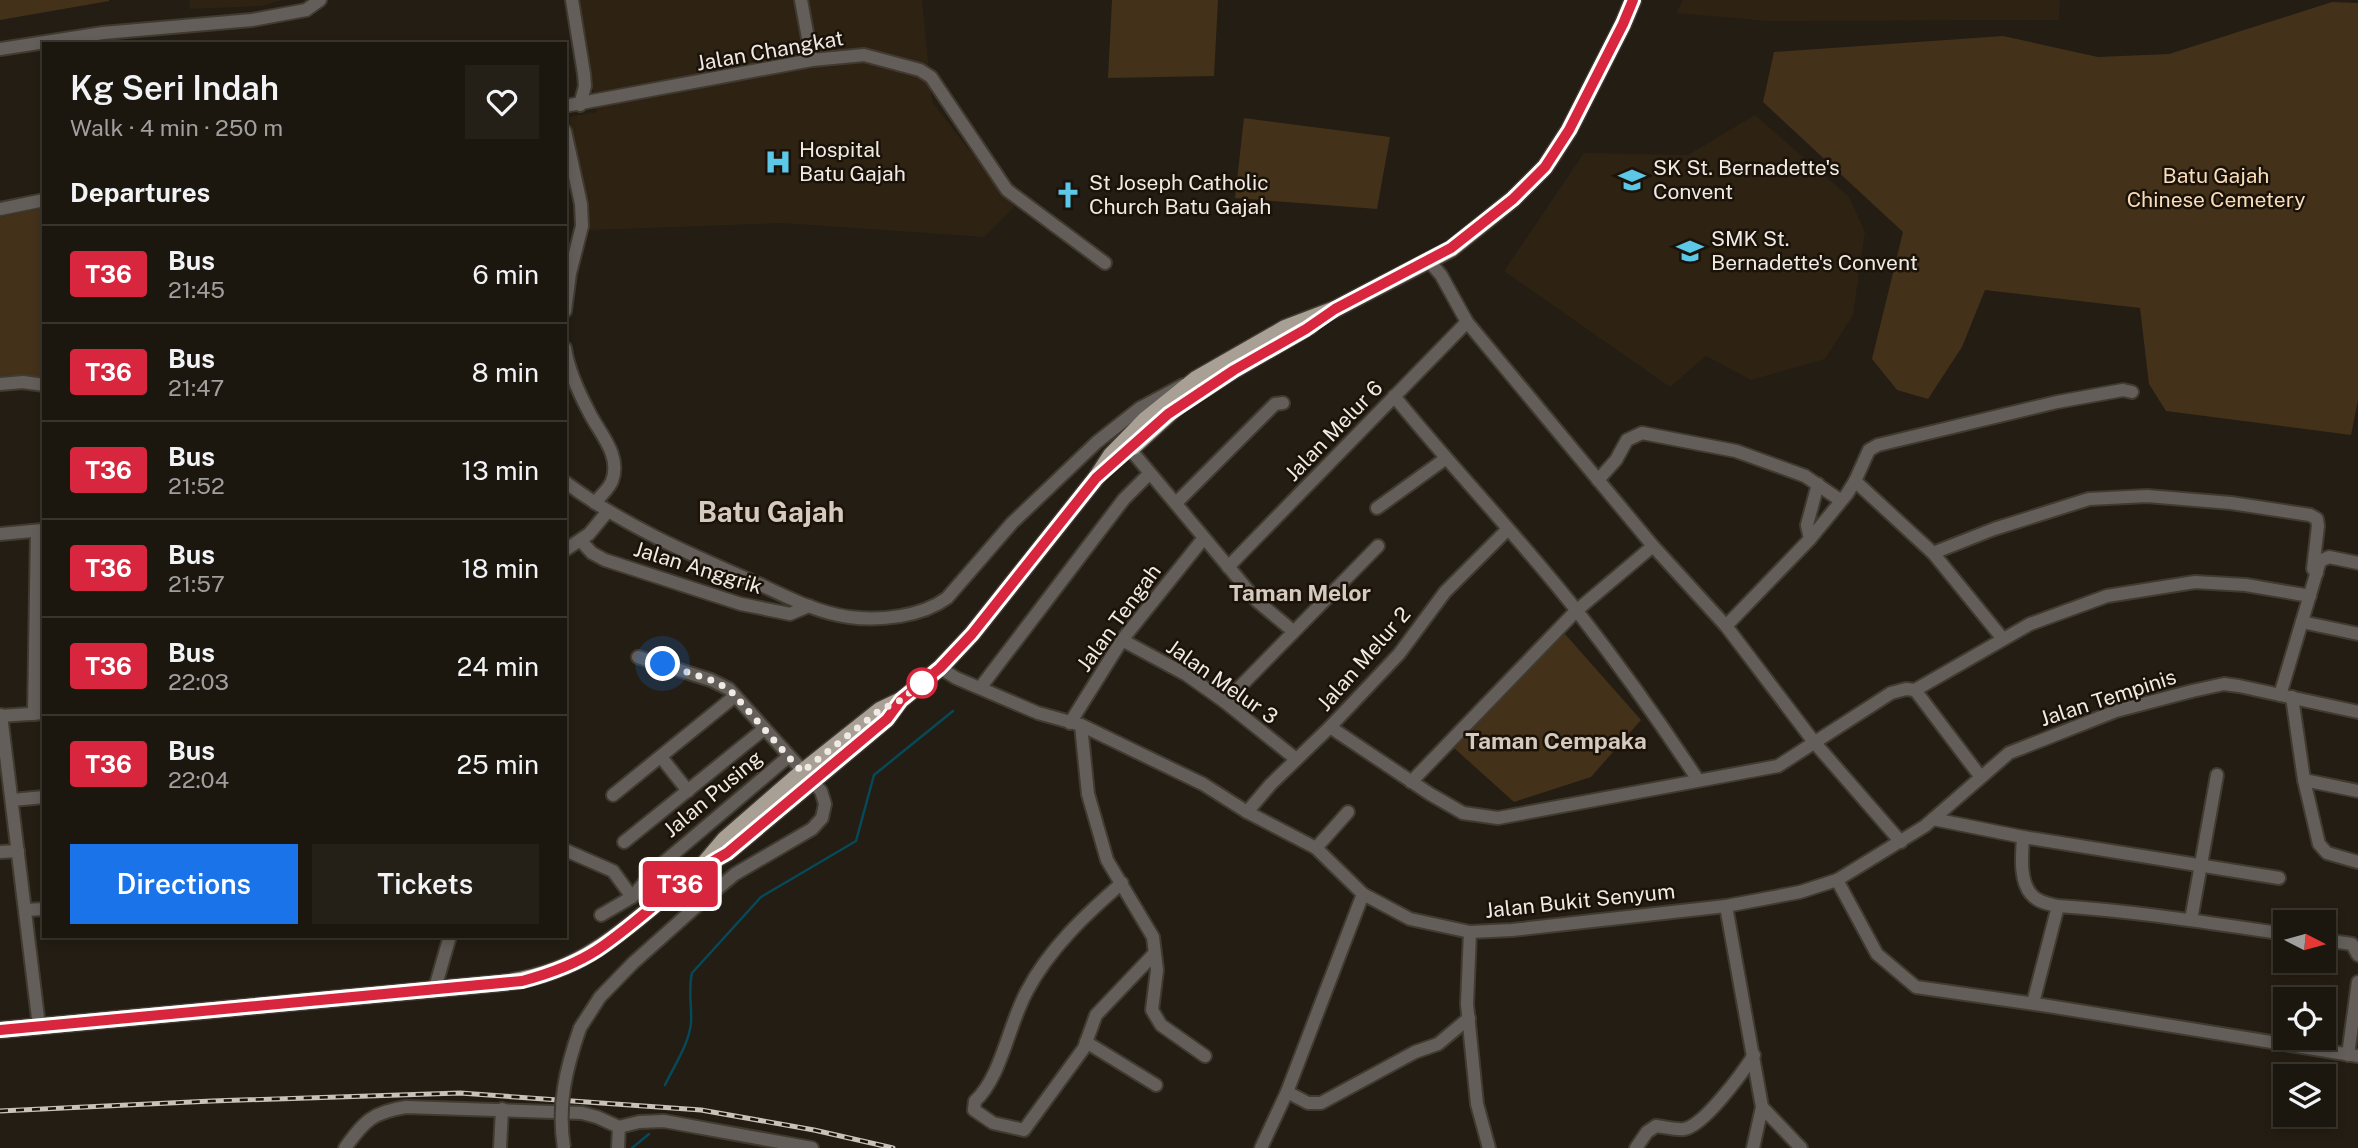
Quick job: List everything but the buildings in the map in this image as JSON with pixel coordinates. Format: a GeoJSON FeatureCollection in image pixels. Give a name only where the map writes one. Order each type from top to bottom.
{"type":"FeatureCollection","features":[{"type":"Feature","properties":{"kind":"main road"},"geometry":{"type":"LineString","coordinates":[[1096,478],[1130,449],[1196,379],[1285,328],[1335,309],[1429,261],[1451,248],[1513,199],[1545,167],[1578,114],[1633,0]]}},
{"type":"Feature","properties":{"kind":"main road"},"geometry":{"type":"LineString","coordinates":[[0,1030],[522,981],[548,974],[595,951],[704,865],[724,839],[807,778],[880,710],[901,700],[940,668],[972,634],[1096,478],[1111,455],[1170,405],[1306,329],[1335,309]]}},
{"type":"Feature","properties":{"kind":"street"},"geometry":{"type":"LineString","coordinates":[[66,42],[252,20],[306,10],[320,0]]}},
{"type":"Feature","properties":{"kind":"street"},"geometry":{"type":"LineString","coordinates":[[572,0],[585,86],[580,105]]}},
{"type":"Feature","properties":{"kind":"street"},"geometry":{"type":"LineString","coordinates":[[801,0],[812,60]]}},
{"type":"Feature","properties":{"kind":"street"},"geometry":{"type":"LineString","coordinates":[[0,49],[42,45]]}},
{"type":"Feature","properties":{"kind":"street","name":"Jalan Changkat"},"geometry":{"type":"LineString","coordinates":[[567,106],[812,60],[864,55],[920,70],[931,77],[1007,190],[1105,263]]}},
{"type":"Feature","properties":{"kind":"street"},"geometry":{"type":"LineString","coordinates":[[567,140],[581,204],[582,226],[569,273],[567,292]]}},
{"type":"Feature","properties":{"kind":"street"},"geometry":{"type":"LineString","coordinates":[[0,209],[42,200]]}},
{"type":"Feature","properties":{"kind":"street"},"geometry":{"type":"LineString","coordinates":[[1429,261],[1441,275],[1464,318],[1653,546],[1726,626],[1814,742],[1900,842]]}},
{"type":"Feature","properties":{"kind":"street","name":"Jalan Melur 6"},"geometry":{"type":"LineString","coordinates":[[1228,567],[1394,396],[1464,318]]}},
{"type":"Feature","properties":{"kind":"street"},"geometry":{"type":"LineString","coordinates":[[567,361],[589,412],[610,448],[614,467],[611,482],[595,503]]}},
{"type":"Feature","properties":{"kind":"street"},"geometry":{"type":"LineString","coordinates":[[567,483],[608,511],[684,552],[810,606],[847,617],[869,618],[917,612],[938,605],[947,598],[1012,523],[1097,442],[1140,408],[1196,379]]}},
{"type":"Feature","properties":{"kind":"street"},"geometry":{"type":"LineString","coordinates":[[0,384],[23,382],[42,385]]}},
{"type":"Feature","properties":{"kind":"street"},"geometry":{"type":"LineString","coordinates":[[1726,626],[1810,539],[1847,494],[1869,450],[1878,445],[2057,402],[2123,390],[2132,392]]}},
{"type":"Feature","properties":{"kind":"street"},"geometry":{"type":"LineString","coordinates":[[1394,396],[1576,611],[1663,726],[1698,780]]}},
{"type":"Feature","properties":{"kind":"street"},"geometry":{"type":"LineString","coordinates":[[1177,503],[1275,404],[1283,403]]}},
{"type":"Feature","properties":{"kind":"street"},"geometry":{"type":"LineString","coordinates":[[1140,408],[1170,405]]}},
{"type":"Feature","properties":{"kind":"street"},"geometry":{"type":"LineString","coordinates":[[1598,480],[1616,460],[1626,440],[1642,433],[1736,451],[1805,476],[1840,500]]}},
{"type":"Feature","properties":{"kind":"street"},"geometry":{"type":"LineString","coordinates":[[1130,449],[1257,601],[1293,631]]}},
{"type":"Feature","properties":{"kind":"street"},"geometry":{"type":"LineString","coordinates":[[1377,508],[1445,459]]}},
{"type":"Feature","properties":{"kind":"street"},"geometry":{"type":"LineString","coordinates":[[979,688],[1124,499],[1149,474]]}},
{"type":"Feature","properties":{"kind":"street"},"geometry":{"type":"LineString","coordinates":[[1855,481],[1933,553],[2003,639]]}},
{"type":"Feature","properties":{"kind":"street"},"geometry":{"type":"LineString","coordinates":[[1810,539],[1807,525],[1818,484]]}},
{"type":"Feature","properties":{"kind":"street"},"geometry":{"type":"LineString","coordinates":[[1933,553],[1994,529],[2089,499],[2147,496],[2231,503],[2310,515],[2317,519],[2318,526],[2313,569],[2316,573]]}},
{"type":"Feature","properties":{"kind":"street"},"geometry":{"type":"LineString","coordinates":[[567,549],[594,529],[608,511]]}},
{"type":"Feature","properties":{"kind":"street","name":"Jalan Melur 2"},"geometry":{"type":"LineString","coordinates":[[1247,812],[1399,654],[1445,592],[1508,529]]}},
{"type":"Feature","properties":{"kind":"street"},"geometry":{"type":"LineString","coordinates":[[0,534],[40,531],[39,714],[1,715],[39,1026]]}},
{"type":"Feature","properties":{"kind":"street","name":"Jalan Tengah"},"geometry":{"type":"LineString","coordinates":[[1075,724],[1122,640],[1203,539]]}},
{"type":"Feature","properties":{"kind":"street","name":"Jalan Anggrik"},"geometry":{"type":"LineString","coordinates":[[581,541],[592,553],[605,560],[741,604],[790,614],[810,606]]}},
{"type":"Feature","properties":{"kind":"street"},"geometry":{"type":"LineString","coordinates":[[1225,702],[1378,546]]}},
{"type":"Feature","properties":{"kind":"street"},"geometry":{"type":"LineString","coordinates":[[1411,782],[1576,611],[1653,546]]}},
{"type":"Feature","properties":{"kind":"street"},"geometry":{"type":"LineString","coordinates":[[2358,563],[2325,558],[2320,561],[2302,622],[2286,696],[2319,844],[2327,852],[2358,862]]}},
{"type":"Feature","properties":{"kind":"street"},"geometry":{"type":"LineString","coordinates":[[1331,727],[1411,782],[1463,813],[1498,818],[1778,766],[1891,693],[1906,689],[1915,690],[2030,624],[2107,596],[2195,582],[2246,585],[2310,596]]}},
{"type":"Feature","properties":{"kind":"street"},"geometry":{"type":"LineString","coordinates":[[2302,622],[2358,634]]}},
{"type":"Feature","properties":{"kind":"street","name":"Jalan Melur 3"},"geometry":{"type":"LineString","coordinates":[[1122,640],[1186,675],[1297,759]]}},
{"type":"Feature","properties":{"kind":"street"},"geometry":{"type":"LineString","coordinates":[[564,1148],[561,1102],[566,1068],[580,1028],[600,997],[633,962],[735,874],[812,829],[822,818],[825,804],[821,791],[729,689],[711,680],[638,657]]}},
{"type":"Feature","properties":{"kind":"street","name":"Jalan Bukit Senyum"},"geometry":{"type":"LineString","coordinates":[[940,668],[956,678],[1038,713],[1075,724],[1203,784],[1247,812],[1317,848],[1363,894],[1410,919],[1470,932],[1512,930],[1726,906],[1800,892],[1837,880],[1900,842]]}},
{"type":"Feature","properties":{"kind":"street","name":"Jalan Tempinis"},"geometry":{"type":"LineString","coordinates":[[1900,842],[1933,819],[2009,752],[2116,711],[2224,684],[2358,712]]}},
{"type":"Feature","properties":{"kind":"street"},"geometry":{"type":"LineString","coordinates":[[1915,690],[1980,776]]}},
{"type":"Feature","properties":{"kind":"street"},"geometry":{"type":"LineString","coordinates":[[613,795],[735,696]]}},
{"type":"Feature","properties":{"kind":"street"},"geometry":{"type":"LineString","coordinates":[[1075,724],[1088,794],[1107,860],[1153,937],[1157,971],[1152,1010],[1161,1025],[1205,1056]]}},
{"type":"Feature","properties":{"kind":"street"},"geometry":{"type":"LineString","coordinates":[[624,842],[764,729]]}},
{"type":"Feature","properties":{"kind":"street"},"geometry":{"type":"LineString","coordinates":[[661,757],[688,791]]}},
{"type":"Feature","properties":{"kind":"street","name":"Jalan Pusing"},"geometry":{"type":"LineString","coordinates":[[601,915],[632,897],[657,868],[788,757]]}},
{"type":"Feature","properties":{"kind":"street"},"geometry":{"type":"LineString","coordinates":[[2191,920],[2217,775]]}},
{"type":"Feature","properties":{"kind":"street"},"geometry":{"type":"LineString","coordinates":[[2304,779],[2358,791]]}},
{"type":"Feature","properties":{"kind":"street"},"geometry":{"type":"LineString","coordinates":[[12,800],[42,797]]}},
{"type":"Feature","properties":{"kind":"street"},"geometry":{"type":"LineString","coordinates":[[1317,848],[1348,813]]}},
{"type":"Feature","properties":{"kind":"street"},"geometry":{"type":"LineString","coordinates":[[1933,819],[2279,878]]}},
{"type":"Feature","properties":{"kind":"street"},"geometry":{"type":"LineString","coordinates":[[2023,836],[2022,860],[2030,894],[2040,901],[2058,906],[2191,920],[2273,932]]}},
{"type":"Feature","properties":{"kind":"street"},"geometry":{"type":"LineString","coordinates":[[0,852],[18,851]]}},
{"type":"Feature","properties":{"kind":"street"},"geometry":{"type":"LineString","coordinates":[[567,851],[613,871],[632,897]]}},
{"type":"Feature","properties":{"kind":"street"},"geometry":{"type":"LineString","coordinates":[[1837,880],[1877,954],[1916,987],[2033,1003],[2353,1055],[2358,982]]}},
{"type":"Feature","properties":{"kind":"street"},"geometry":{"type":"LineString","coordinates":[[1122,883],[1092,909],[1040,970],[1026,991],[1006,1037],[993,1077],[986,1091],[975,1101],[974,1110],[992,1123],[1024,1130],[1086,1042],[1096,1015],[1154,954]]}},
{"type":"Feature","properties":{"kind":"street"},"geometry":{"type":"LineString","coordinates":[[1261,1148],[1287,1091],[1363,894]]}},
{"type":"Feature","properties":{"kind":"street"},"geometry":{"type":"LineString","coordinates":[[1726,906],[1762,1107],[1753,1148]]}},
{"type":"Feature","properties":{"kind":"street"},"geometry":{"type":"LineString","coordinates":[[2033,1003],[2058,906]]}},
{"type":"Feature","properties":{"kind":"street"},"geometry":{"type":"LineString","coordinates":[[25,910],[42,909]]}},
{"type":"Feature","properties":{"kind":"street"},"geometry":{"type":"LineString","coordinates":[[1470,932],[1469,1018],[1477,1104],[1489,1148]]}},
{"type":"Feature","properties":{"kind":"street"},"geometry":{"type":"LineString","coordinates":[[435,988],[449,938]]}},
{"type":"Feature","properties":{"kind":"street"},"geometry":{"type":"LineString","coordinates":[[2336,943],[2356,948]]}},
{"type":"Feature","properties":{"kind":"street"},"geometry":{"type":"LineString","coordinates":[[1287,1091],[1308,1104],[1321,1103],[1415,1052],[1438,1045],[1469,1018]]}},
{"type":"Feature","properties":{"kind":"street"},"geometry":{"type":"LineString","coordinates":[[1086,1042],[1157,1084]]}},
{"type":"Feature","properties":{"kind":"street"},"geometry":{"type":"LineString","coordinates":[[1636,1148],[1647,1132],[1656,1126],[1685,1129],[1696,1123],[1741,1075],[1754,1055]]}},
{"type":"Feature","properties":{"kind":"street"},"geometry":{"type":"LineString","coordinates":[[1741,1075],[1758,1076]]}},
{"type":"Feature","properties":{"kind":"street"},"geometry":{"type":"LineString","coordinates":[[345,1148],[370,1118],[385,1111],[407,1107],[582,1113],[619,1128],[639,1122],[664,1121],[812,1148]]}},
{"type":"Feature","properties":{"kind":"street"},"geometry":{"type":"LineString","coordinates":[[1762,1107],[1801,1148]]}},
{"type":"Feature","properties":{"kind":"street"},"geometry":{"type":"LineString","coordinates":[[500,1148],[502,1109]]}},
{"type":"Feature","properties":{"kind":"street"},"geometry":{"type":"LineString","coordinates":[[618,1148],[619,1128]]}},
{"type":"Feature","properties":{"kind":"shaded area"},"geometry":{"type":"Polygon","coordinates":[[[190,0],[282,0],[262,6],[190,9],[190,0]]]}},
{"type":"Feature","properties":{"kind":"shaded area","name":"Hospital Batu Gajah"},"geometry":{"type":"Polygon","coordinates":[[[577,0],[922,0],[932,102],[1014,207],[984,237],[782,223],[590,230],[569,117],[597,112],[577,0]]]}},
{"type":"Feature","properties":{"kind":"shaded area"},"geometry":{"type":"Polygon","coordinates":[[[1683,0],[2060,0],[2059,20],[1768,21],[1676,13],[1683,0]]]}},
{"type":"Feature","properties":{"kind":"shaded area","name":"SMK St. Bernadette's Convent"},"geometry":{"type":"Polygon","coordinates":[[[1755,115],[1849,197],[1865,232],[1853,315],[1825,359],[1751,380],[1706,356],[1670,387],[1504,271],[1584,153],[1688,155],[1755,115]]]}},
{"type":"Feature","properties":{"kind":"green space"},"geometry":{"type":"Polygon","coordinates":[[[0,0],[109,0],[109,1],[0,20],[0,0]]]}},
{"type":"Feature","properties":{"kind":"green space"},"geometry":{"type":"Polygon","coordinates":[[[1112,0],[1218,0],[1214,76],[1108,78],[1112,0]]]}},
{"type":"Feature","properties":{"kind":"green space","name":"Batu Gajah Chinese Cemetery"},"geometry":{"type":"Polygon","coordinates":[[[2332,2],[2358,3],[2358,400],[2351,435],[2166,411],[2149,384],[2140,308],[1985,290],[1962,347],[1928,399],[1897,390],[1872,359],[1903,232],[1763,102],[1774,52],[2003,36],[2098,57],[2169,54],[2332,2]]]}},
{"type":"Feature","properties":{"kind":"green space"},"geometry":{"type":"Polygon","coordinates":[[[1244,118],[1390,137],[1377,209],[1235,198],[1244,118]]]}},
{"type":"Feature","properties":{"kind":"green space"},"geometry":{"type":"Polygon","coordinates":[[[42,208],[42,378],[12,375],[0,377],[0,217],[42,208]]]}},
{"type":"Feature","properties":{"kind":"green space"},"geometry":{"type":"Polygon","coordinates":[[[1565,634],[1641,720],[1591,777],[1514,802],[1444,739],[1565,634]]]}},
{"type":"Feature","properties":{"kind":"waterway"},"geometry":{"type":"LineString","coordinates":[[665,1085],[690,1031],[692,973],[761,897],[856,841],[874,775],[953,711]]}},
{"type":"Feature","properties":{"kind":"waterway"},"geometry":{"type":"LineString","coordinates":[[632,1148],[649,1134]]}},
{"type":"Feature","properties":{"kind":"railway"},"geometry":{"type":"LineString","coordinates":[[0,1111],[460,1093],[701,1110],[814,1130],[893,1148]]}},
{"type":"Feature","properties":{"kind":"bus line","name":"T36"},"geometry":{"type":"LineString","coordinates":[[0,1030],[522,981],[548,974],[595,951],[704,865],[727,853],[887,719],[901,700],[940,668],[972,634],[1096,478],[1168,414],[1234,370],[1306,329],[1335,309],[1451,248],[1513,199],[1545,167],[1569,130],[1633,0]]}},
{"type":"Feature","properties":{"kind":"place","name":"Hospital Batu Gajah"},"geometry":{"type":"Point","coordinates":[778,162]}},
{"type":"Feature","properties":{"kind":"place","name":"SK St. Bernadette's Convent"},"geometry":{"type":"Point","coordinates":[1632,180]}},
{"type":"Feature","properties":{"kind":"place","name":"St Joseph Catholic Church Batu Gajah"},"geometry":{"type":"Point","coordinates":[1068,195]}},
{"type":"Feature","properties":{"kind":"place","name":"SMK St. Bernadette's Convent"},"geometry":{"type":"Point","coordinates":[1690,251]}},
{"type":"Feature","properties":{"kind":"district","name":"Batu Gajah"},"geometry":{"type":"Point","coordinates":[771,512]}},
{"type":"Feature","properties":{"kind":"district","name":"Taman Melor"},"geometry":{"type":"Point","coordinates":[1300,593]}},
{"type":"Feature","properties":{"kind":"district","name":"Taman Cempaka"},"geometry":{"type":"Point","coordinates":[1556,741]}},
{"type":"Feature","properties":{"kind":"route"},"geometry":{"type":"LineString","coordinates":[[663,664],[729,689],[802,772],[880,710],[901,700],[927,678],[922,683]]}}]}
